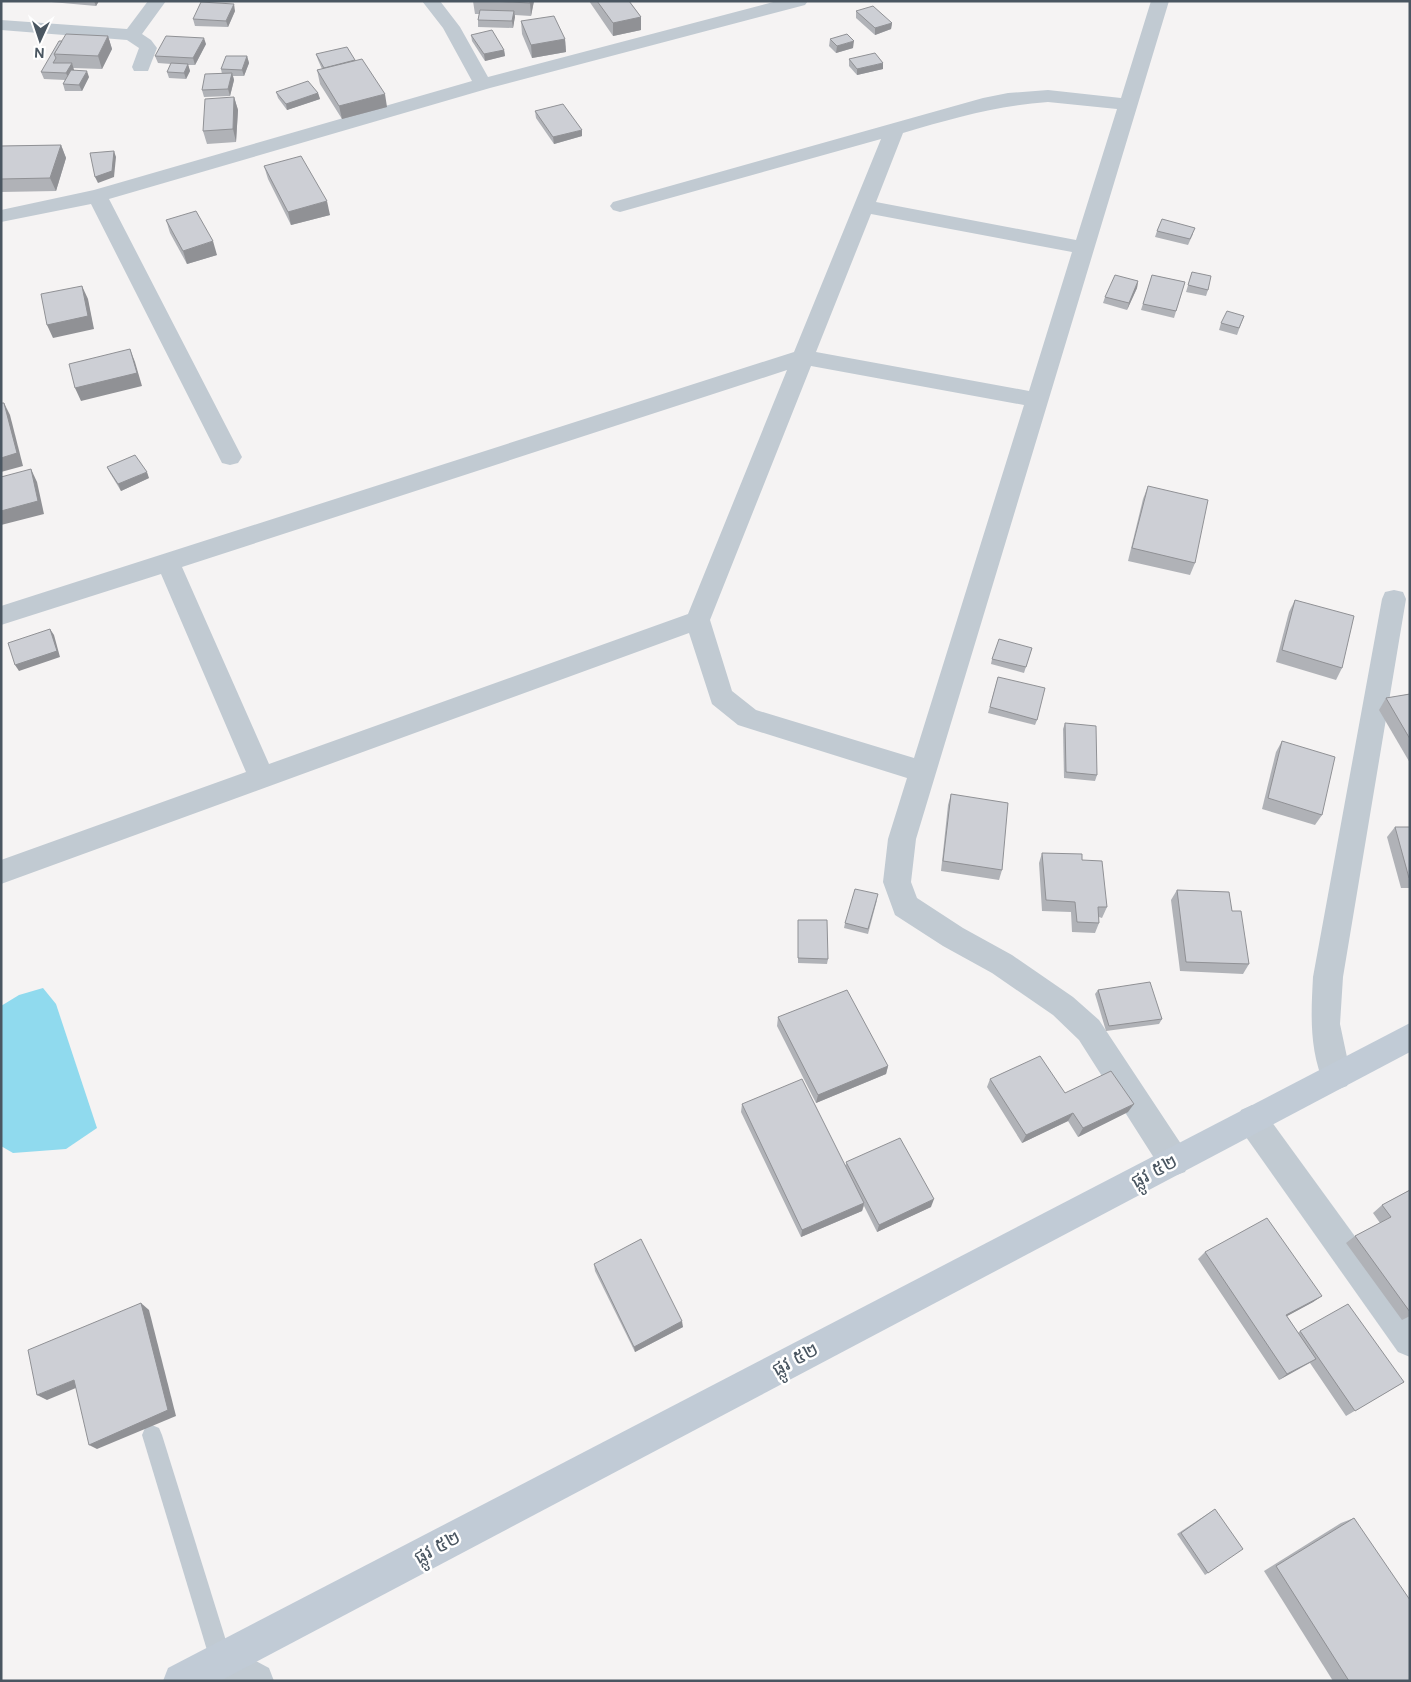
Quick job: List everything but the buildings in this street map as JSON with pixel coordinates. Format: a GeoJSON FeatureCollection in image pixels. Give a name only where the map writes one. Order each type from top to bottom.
{"type":"FeatureCollection","features":[{"type":"Feature","properties":{"kind":"street"},"geometry":{"type":"LineString","coordinates":[[132,35],[157,1]]}},
{"type":"Feature","properties":{"kind":"street"},"geometry":{"type":"LineString","coordinates":[[431,1],[451,27],[483,84]]}},
{"type":"Feature","properties":{"kind":"street"},"geometry":{"type":"LineString","coordinates":[[1,216],[97,196],[483,84],[799,1]]}},
{"type":"Feature","properties":{"kind":"street"},"geometry":{"type":"LineString","coordinates":[[1160,1],[922,772],[902,839],[897,882],[905,906],[953,937],[1002,964],[1063,1006],[1089,1030],[1174,1161]]}},
{"type":"Feature","properties":{"kind":"street"},"geometry":{"type":"LineString","coordinates":[[1,25],[132,35],[148,48],[141,67]]}},
{"type":"Feature","properties":{"kind":"street"},"geometry":{"type":"LineString","coordinates":[[620,206],[984,104],[1029,96],[1048,96],[1128,105]]}},
{"type":"Feature","properties":{"kind":"street"},"geometry":{"type":"LineString","coordinates":[[894,130],[698,620],[721,697],[747,718],[922,772]]}},
{"type":"Feature","properties":{"kind":"street"},"geometry":{"type":"LineString","coordinates":[[97,196],[230,457]]}},
{"type":"Feature","properties":{"kind":"street"},"geometry":{"type":"LineString","coordinates":[[864,206],[1085,248]]}},
{"type":"Feature","properties":{"kind":"street"},"geometry":{"type":"LineString","coordinates":[[1,616],[804,357],[1037,400]]}},
{"type":"Feature","properties":{"kind":"street"},"geometry":{"type":"LineString","coordinates":[[168,562],[262,779]]}},
{"type":"Feature","properties":{"kind":"street"},"geometry":{"type":"LineString","coordinates":[[1336,1076],[1325,1024],[1328,977],[1394,599]]}},
{"type":"Feature","properties":{"kind":"street"},"geometry":{"type":"LineString","coordinates":[[1,872],[698,620]]}},
{"type":"Feature","properties":{"kind":"street","name":"ផ្លូវ ៥២"},"geometry":{"type":"LineString","coordinates":[[181,1681],[1410,1038]]}},
{"type":"Feature","properties":{"kind":"street"},"geometry":{"type":"LineString","coordinates":[[1252,1120],[1410,1340]]}},
{"type":"Feature","properties":{"kind":"street"},"geometry":{"type":"LineString","coordinates":[[221,1660],[256,1681]]}},
{"type":"Feature","properties":{"kind":"lane"},"geometry":{"type":"LineString","coordinates":[[152,1435],[221,1660]]}},
{"type":"Feature","properties":{"kind":"water"},"geometry":{"type":"Polygon","coordinates":[[[43,988],[56,1004],[97,1128],[66,1149],[13,1153],[1,1146],[1,1006],[19,995],[43,988]]]}}]}
